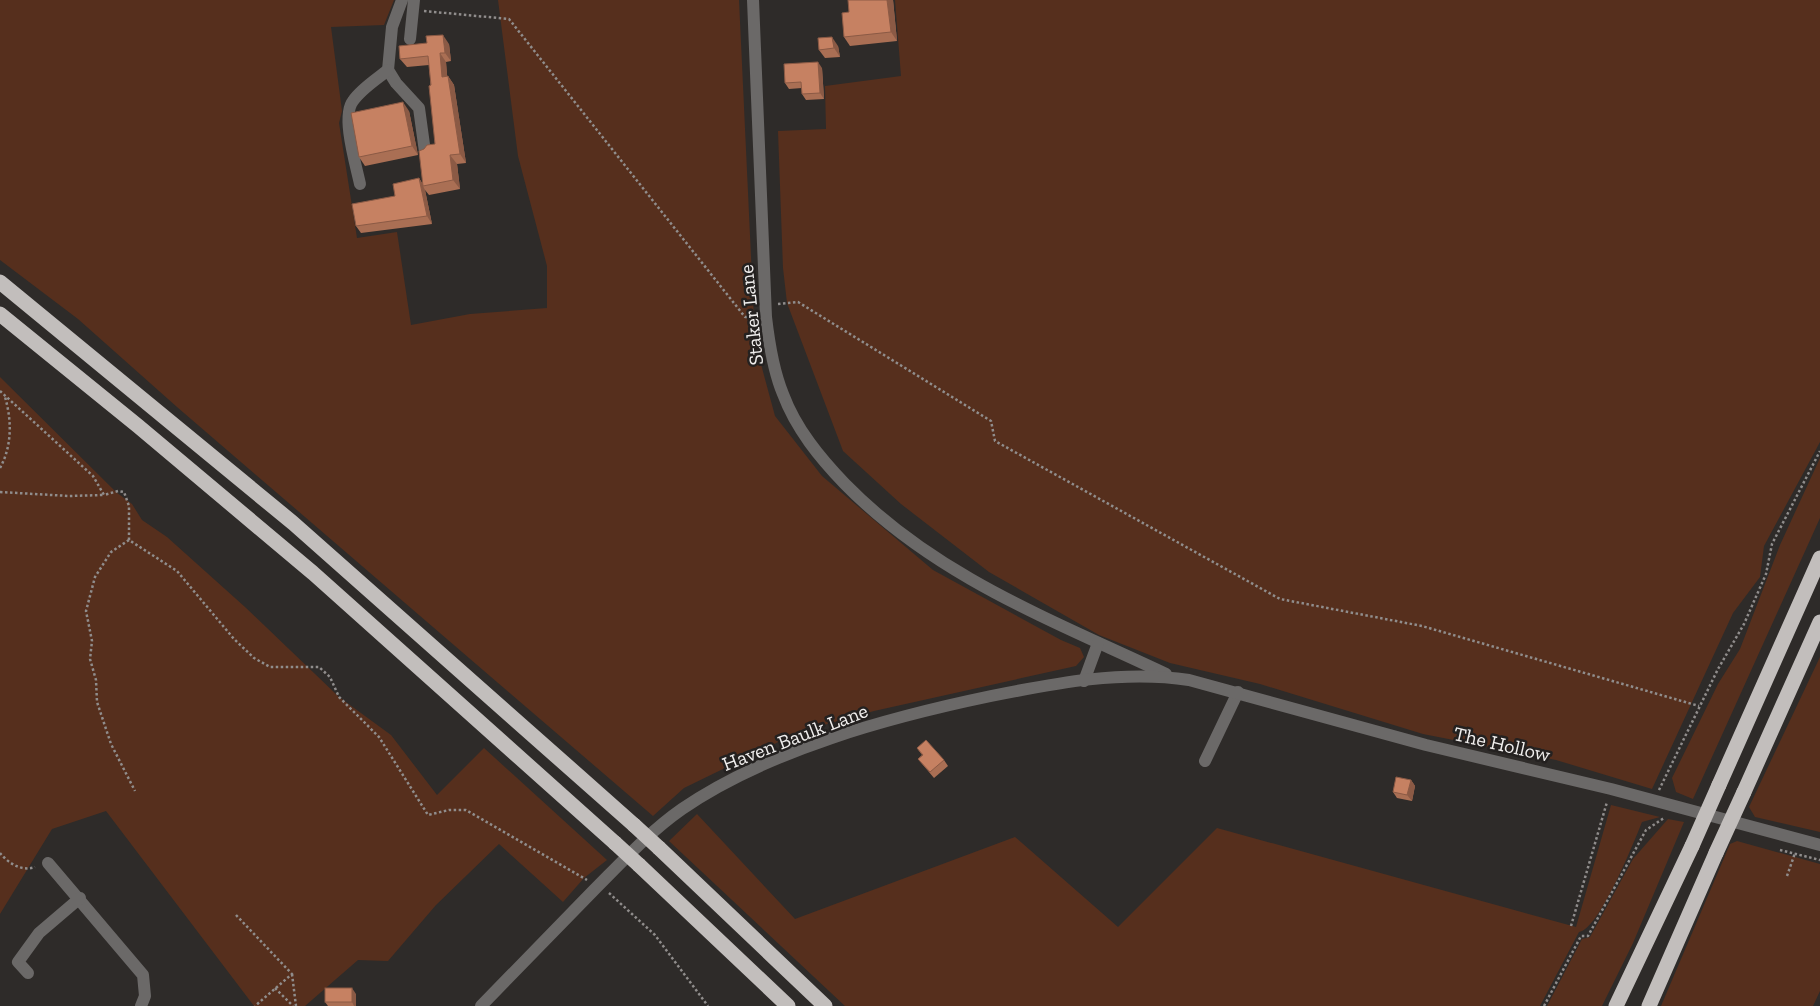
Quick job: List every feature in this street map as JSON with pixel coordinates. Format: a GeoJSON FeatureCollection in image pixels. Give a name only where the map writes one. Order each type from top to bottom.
{"type":"FeatureCollection","features":[{"type":"Feature","properties":{"kind":"highway"},"geometry":{"type":"LineString","coordinates":[[0,282],[155,407],[293,523],[659,848],[825,1006]]}},
{"type":"Feature","properties":{"kind":"highway"},"geometry":{"type":"LineString","coordinates":[[0,314],[138,426],[313,573],[639,865],[788,1006]]}},
{"type":"Feature","properties":{"kind":"highway"},"geometry":{"type":"LineString","coordinates":[[1616,1006],[1692,846],[1820,558]]}},
{"type":"Feature","properties":{"kind":"highway"},"geometry":{"type":"LineString","coordinates":[[1649,1006],[1820,622]]}},
{"type":"Feature","properties":{"kind":"street"},"geometry":{"type":"LineString","coordinates":[[402,0],[392,27],[388,70],[396,83],[419,108],[425,152]]}},
{"type":"Feature","properties":{"kind":"street","name":"Staker Lane"},"geometry":{"type":"LineString","coordinates":[[753,0],[766,311],[770,350],[782,394],[798,425],[820,457],[860,499],[899,533],[948,567],[1011,603],[1175,678]]}},
{"type":"Feature","properties":{"kind":"street"},"geometry":{"type":"LineString","coordinates":[[410,39],[414,4]]}},
{"type":"Feature","properties":{"kind":"street"},"geometry":{"type":"LineString","coordinates":[[360,184],[349,128],[349,111],[352,101],[388,70]]}},
{"type":"Feature","properties":{"kind":"street"},"geometry":{"type":"LineString","coordinates":[[1084,681],[1098,643]]}},
{"type":"Feature","properties":{"kind":"street","name":"Haven Baulk Lane"},"geometry":{"type":"LineString","coordinates":[[481,1006],[638,846],[682,809],[718,787],[765,764],[911,714],[1028,689],[1130,676],[1175,678]]}},
{"type":"Feature","properties":{"kind":"street","name":"The Hollow"},"geometry":{"type":"LineString","coordinates":[[1175,678],[1238,692],[1426,745],[1610,789],[1820,845]]}},
{"type":"Feature","properties":{"kind":"street"},"geometry":{"type":"LineString","coordinates":[[1205,761],[1238,692]]}},
{"type":"Feature","properties":{"kind":"street"},"geometry":{"type":"LineString","coordinates":[[48,863],[80,898],[143,975],[145,996],[142,1006]]}},
{"type":"Feature","properties":{"kind":"street"},"geometry":{"type":"LineString","coordinates":[[28,973],[18,962],[39,932],[80,898]]}},
{"type":"Feature","properties":{"kind":"path"},"geometry":{"type":"LineString","coordinates":[[414,4],[431,12],[509,19],[746,317],[798,302],[991,421],[995,441],[1280,599],[1422,626],[1699,706]]}},
{"type":"Feature","properties":{"kind":"path"},"geometry":{"type":"LineString","coordinates":[[0,391],[92,476],[104,495]]}},
{"type":"Feature","properties":{"kind":"path"},"geometry":{"type":"LineString","coordinates":[[0,468],[5,459],[11,424],[5,396]]}},
{"type":"Feature","properties":{"kind":"path"},"geometry":{"type":"LineString","coordinates":[[1654,801],[1699,706],[1744,624],[1766,574],[1772,544],[1820,451]]}},
{"type":"Feature","properties":{"kind":"path"},"geometry":{"type":"LineString","coordinates":[[0,492],[69,496],[104,495],[118,491],[124,492],[129,506],[129,540]]}},
{"type":"Feature","properties":{"kind":"path"},"geometry":{"type":"LineString","coordinates":[[129,540],[111,552],[95,578],[86,611],[92,641],[90,659],[96,680],[97,702],[111,744],[136,791]]}},
{"type":"Feature","properties":{"kind":"path"},"geometry":{"type":"LineString","coordinates":[[129,540],[177,571],[234,639],[254,658],[270,667],[320,667],[330,677],[340,697],[379,738],[428,815],[449,810],[466,810],[610,894],[655,935],[708,1006]]}},
{"type":"Feature","properties":{"kind":"path"},"geometry":{"type":"LineString","coordinates":[[1572,926],[1610,789]]}},
{"type":"Feature","properties":{"kind":"path"},"geometry":{"type":"LineString","coordinates":[[1544,1006],[1580,936],[1588,936],[1646,830],[1665,817],[1669,806]]}},
{"type":"Feature","properties":{"kind":"path"},"geometry":{"type":"LineString","coordinates":[[0,853],[6,860],[23,869],[30,869],[48,863]]}},
{"type":"Feature","properties":{"kind":"path"},"geometry":{"type":"LineString","coordinates":[[1787,876],[1795,854],[1820,860]]}},
{"type":"Feature","properties":{"kind":"path"},"geometry":{"type":"LineString","coordinates":[[236,915],[292,974],[294,1006]]}},
{"type":"Feature","properties":{"kind":"path"},"geometry":{"type":"LineString","coordinates":[[255,1006],[292,974]]}},
{"type":"Feature","properties":{"kind":"path"},"geometry":{"type":"LineString","coordinates":[[275,988],[294,1006]]}},
{"type":"Feature","properties":{"kind":"shaded area"},"geometry":{"type":"Polygon","coordinates":[[[0,0],[394,0],[384,25],[331,27],[342,111],[339,123],[357,238],[397,232],[411,325],[470,314],[547,308],[547,266],[518,156],[498,0],[739,0],[755,342],[775,416],[822,476],[933,570],[1061,640],[1080,648],[1084,657],[1076,666],[874,711],[799,732],[684,788],[653,816],[177,407],[78,319],[0,260],[0,0]]]}},
{"type":"Feature","properties":{"kind":"shaded area"},"geometry":{"type":"Polygon","coordinates":[[[895,0],[1820,0],[1820,442],[1764,546],[1760,577],[1733,613],[1652,789],[1556,760],[1423,734],[1260,684],[1170,663],[1099,635],[989,572],[901,504],[843,451],[787,303],[783,268],[778,131],[826,129],[825,86],[901,76],[895,0]]]}},
{"type":"Feature","properties":{"kind":"shaded area"},"geometry":{"type":"Polygon","coordinates":[[[0,377],[116,492],[132,504],[142,520],[167,537],[245,607],[339,697],[391,735],[437,795],[484,748],[607,860],[584,878],[563,902],[499,844],[436,905],[388,961],[358,960],[305,1006],[254,1006],[106,811],[52,829],[0,914],[0,377]]]}},
{"type":"Feature","properties":{"kind":"shaded area"},"geometry":{"type":"Polygon","coordinates":[[[1820,458],[1820,518],[1693,799],[1676,792],[1672,778],[1718,684],[1740,649],[1780,545],[1820,458]]]}},
{"type":"Feature","properties":{"kind":"shaded area"},"geometry":{"type":"Polygon","coordinates":[[[1820,657],[1820,832],[1755,817],[1749,807],[1820,657]]]}},
{"type":"Feature","properties":{"kind":"shaded area"},"geometry":{"type":"Polygon","coordinates":[[[1611,805],[1660,817],[1642,822],[1606,902],[1587,928],[1579,932],[1540,1006],[845,1006],[669,841],[697,814],[795,919],[1015,837],[1118,927],[1217,828],[1576,927],[1611,805]]]}},
{"type":"Feature","properties":{"kind":"shaded area"},"geometry":{"type":"Polygon","coordinates":[[[1668,819],[1684,822],[1633,943],[1602,1006],[1547,1006],[1582,939],[1590,937],[1633,859],[1668,819]]]}},
{"type":"Feature","properties":{"kind":"shaded area"},"geometry":{"type":"Polygon","coordinates":[[[1737,841],[1820,864],[1820,991],[1813,1006],[1661,1006],[1730,844],[1737,841]]]}},
{"type":"Feature","properties":{"kind":"building"},"geometry":{"type":"Polygon","coordinates":[[[848,0],[887,0],[891,32],[844,37],[842,13],[849,12],[848,0]]]}},
{"type":"Feature","properties":{"kind":"building"},"geometry":{"type":"Polygon","coordinates":[[[443,35],[445,53],[440,53],[442,77],[448,76],[460,154],[450,155],[453,180],[423,186],[419,151],[427,145],[435,144],[428,56],[400,59],[399,46],[427,43],[426,36],[443,35]]]}},
{"type":"Feature","properties":{"kind":"building"},"geometry":{"type":"Polygon","coordinates":[[[832,37],[834,48],[819,50],[818,38],[832,37]]]}},
{"type":"Feature","properties":{"kind":"building"},"geometry":{"type":"Polygon","coordinates":[[[818,62],[820,93],[802,94],[801,82],[785,83],[784,64],[818,62]]]}},
{"type":"Feature","properties":{"kind":"building"},"geometry":{"type":"Polygon","coordinates":[[[403,102],[412,146],[359,157],[351,113],[403,102]]]}},
{"type":"Feature","properties":{"kind":"building"},"geometry":{"type":"Polygon","coordinates":[[[419,178],[427,216],[356,226],[352,204],[395,196],[393,184],[419,178]]]}},
{"type":"Feature","properties":{"kind":"building"},"geometry":{"type":"Polygon","coordinates":[[[926,740],[944,760],[930,772],[918,759],[923,755],[917,748],[926,740]]]}},
{"type":"Feature","properties":{"kind":"building"},"geometry":{"type":"Polygon","coordinates":[[[1396,777],[1411,780],[1407,795],[1393,792],[1396,777]]]}},
{"type":"Feature","properties":{"kind":"building"},"geometry":{"type":"Polygon","coordinates":[[[325,988],[352,988],[352,1002],[325,1002],[325,988]]]}}]}
